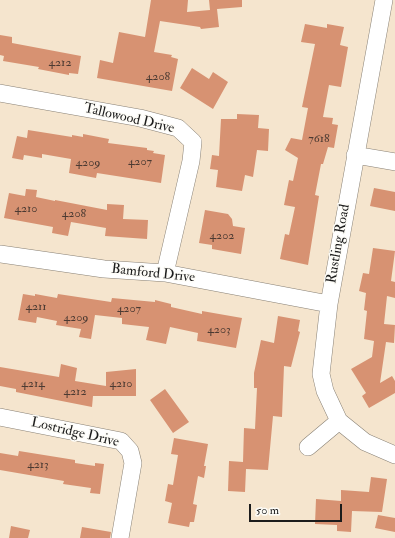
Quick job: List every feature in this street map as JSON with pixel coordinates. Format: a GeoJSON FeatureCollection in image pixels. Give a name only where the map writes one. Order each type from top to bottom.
{"type":"FeatureCollection","features":[{"type":"Feature","properties":{"kind":"street","name":"Rustling Road"},"geometry":{"type":"LineString","coordinates":[[384,0],[329,304],[321,374],[325,391],[339,421],[365,442],[395,455]]}},
{"type":"Feature","properties":{"kind":"street","name":"Tallowood Drive"},"geometry":{"type":"LineString","coordinates":[[0,93],[140,118],[178,128],[193,142],[191,161],[165,273]]}},
{"type":"Feature","properties":{"kind":"street"},"geometry":{"type":"LineString","coordinates":[[355,155],[395,162]]}},
{"type":"Feature","properties":{"kind":"street","name":"Bamford Drive"},"geometry":{"type":"LineString","coordinates":[[0,254],[104,269],[165,273],[329,304]]}},
{"type":"Feature","properties":{"kind":"street","name":"Lostridge Drive"},"geometry":{"type":"LineString","coordinates":[[0,417],[121,441],[130,451],[133,463],[120,538]]}},
{"type":"Feature","properties":{"kind":"street"},"geometry":{"type":"LineString","coordinates":[[308,447],[339,421]]}},
{"type":"Feature","properties":{"kind":"building"},"geometry":{"type":"Polygon","coordinates":[[[151,0],[188,0],[187,12],[210,10],[209,0],[242,0],[242,7],[217,9],[219,27],[201,29],[200,27],[160,21],[154,52],[172,55],[171,57],[178,59],[172,91],[97,78],[100,60],[113,63],[119,32],[145,37],[151,0]]]}},
{"type":"Feature","properties":{"kind":"building"},"geometry":{"type":"Polygon","coordinates":[[[305,24],[327,28],[327,24],[344,27],[340,45],[348,47],[341,87],[329,85],[323,117],[333,118],[332,124],[338,125],[334,148],[328,147],[323,164],[321,164],[315,195],[319,196],[308,265],[280,259],[285,234],[289,235],[295,207],[284,205],[289,180],[293,181],[298,158],[285,150],[291,138],[302,140],[308,108],[302,107],[315,44],[301,42],[305,24]]]}},
{"type":"Feature","properties":{"kind":"building"},"geometry":{"type":"Polygon","coordinates":[[[0,35],[12,37],[12,43],[81,56],[78,74],[69,73],[69,75],[38,69],[39,67],[3,61],[4,56],[0,55],[0,35]]]}},
{"type":"Feature","properties":{"kind":"building"},"geometry":{"type":"Polygon","coordinates":[[[192,68],[209,79],[213,72],[228,82],[213,109],[180,88],[192,68]]]}},
{"type":"Feature","properties":{"kind":"building"},"geometry":{"type":"Polygon","coordinates":[[[237,114],[259,115],[258,128],[269,129],[268,151],[257,150],[253,177],[245,175],[242,191],[216,187],[218,170],[210,169],[212,155],[219,156],[221,119],[237,119],[237,114]]]}},
{"type":"Feature","properties":{"kind":"building"},"geometry":{"type":"Polygon","coordinates":[[[28,130],[72,137],[72,135],[83,137],[83,134],[109,139],[108,143],[147,148],[147,150],[154,151],[153,153],[165,155],[161,183],[97,173],[96,178],[69,173],[71,159],[42,154],[42,158],[24,155],[23,160],[12,158],[17,136],[27,138],[28,130]]]}},
{"type":"Feature","properties":{"kind":"building"},"geometry":{"type":"Polygon","coordinates":[[[374,188],[395,192],[395,211],[370,206],[374,188]]]}},
{"type":"Feature","properties":{"kind":"building"},"geometry":{"type":"Polygon","coordinates":[[[26,189],[37,190],[36,197],[107,210],[107,204],[124,205],[123,219],[148,220],[147,239],[105,236],[106,228],[71,222],[68,236],[52,233],[53,227],[4,218],[9,193],[25,196],[26,189]]]}},
{"type":"Feature","properties":{"kind":"building"},"geometry":{"type":"Polygon","coordinates":[[[205,210],[228,214],[232,219],[233,226],[245,228],[241,254],[212,249],[212,245],[199,243],[205,210]]]}},
{"type":"Feature","properties":{"kind":"building"},"geometry":{"type":"Polygon","coordinates":[[[373,248],[395,251],[391,281],[395,282],[395,298],[387,296],[384,324],[395,325],[394,343],[386,342],[380,383],[392,376],[395,381],[395,393],[369,408],[362,396],[366,393],[351,369],[372,357],[374,341],[364,339],[367,311],[364,310],[366,293],[359,291],[363,273],[369,274],[373,248]]]}},
{"type":"Feature","properties":{"kind":"building"},"geometry":{"type":"Polygon","coordinates":[[[23,294],[35,296],[35,294],[57,298],[58,294],[111,302],[112,298],[155,302],[155,300],[171,304],[171,307],[202,314],[202,311],[242,318],[236,348],[197,341],[198,333],[170,327],[166,344],[146,340],[149,327],[122,324],[122,318],[95,315],[91,339],[79,337],[81,329],[56,325],[57,321],[37,317],[36,323],[18,320],[23,294]]]}},
{"type":"Feature","properties":{"kind":"building"},"geometry":{"type":"Polygon","coordinates":[[[278,316],[300,320],[298,331],[300,332],[291,367],[284,366],[282,417],[273,416],[268,470],[246,469],[245,492],[228,491],[229,461],[243,462],[244,428],[255,429],[257,388],[254,388],[254,373],[261,340],[274,343],[278,316]]]}},
{"type":"Feature","properties":{"kind":"building"},"geometry":{"type":"Polygon","coordinates":[[[61,364],[77,368],[75,381],[106,386],[106,372],[136,369],[136,396],[93,396],[92,407],[16,392],[16,389],[0,386],[0,367],[59,377],[61,364]]]}},
{"type":"Feature","properties":{"kind":"building"},"geometry":{"type":"Polygon","coordinates":[[[165,389],[189,422],[173,433],[150,400],[165,389]]]}},
{"type":"Feature","properties":{"kind":"building"},"geometry":{"type":"Polygon","coordinates":[[[174,438],[208,444],[204,466],[206,466],[204,478],[198,476],[193,504],[197,505],[194,522],[190,522],[189,527],[168,523],[172,503],[165,501],[168,484],[173,485],[178,455],[171,454],[174,438]]]}},
{"type":"Feature","properties":{"kind":"building"},"geometry":{"type":"Polygon","coordinates":[[[19,451],[75,460],[75,463],[95,466],[95,463],[104,464],[100,494],[90,493],[91,488],[63,484],[64,481],[0,470],[0,453],[18,456],[19,451]]]}},
{"type":"Feature","properties":{"kind":"building"},"geometry":{"type":"Polygon","coordinates":[[[371,477],[387,479],[382,512],[352,511],[351,532],[337,531],[337,525],[315,524],[316,499],[341,501],[341,490],[369,492],[371,477]]]}},
{"type":"Feature","properties":{"kind":"building"},"geometry":{"type":"Polygon","coordinates":[[[378,515],[395,518],[395,532],[375,528],[378,515]]]}},
{"type":"Feature","properties":{"kind":"building"},"geometry":{"type":"Polygon","coordinates":[[[11,526],[30,530],[28,538],[9,538],[11,526]]]}},
{"type":"Feature","properties":{"kind":"building"},"geometry":{"type":"Polygon","coordinates":[[[82,527],[111,532],[110,538],[80,538],[82,527]]]}}]}
